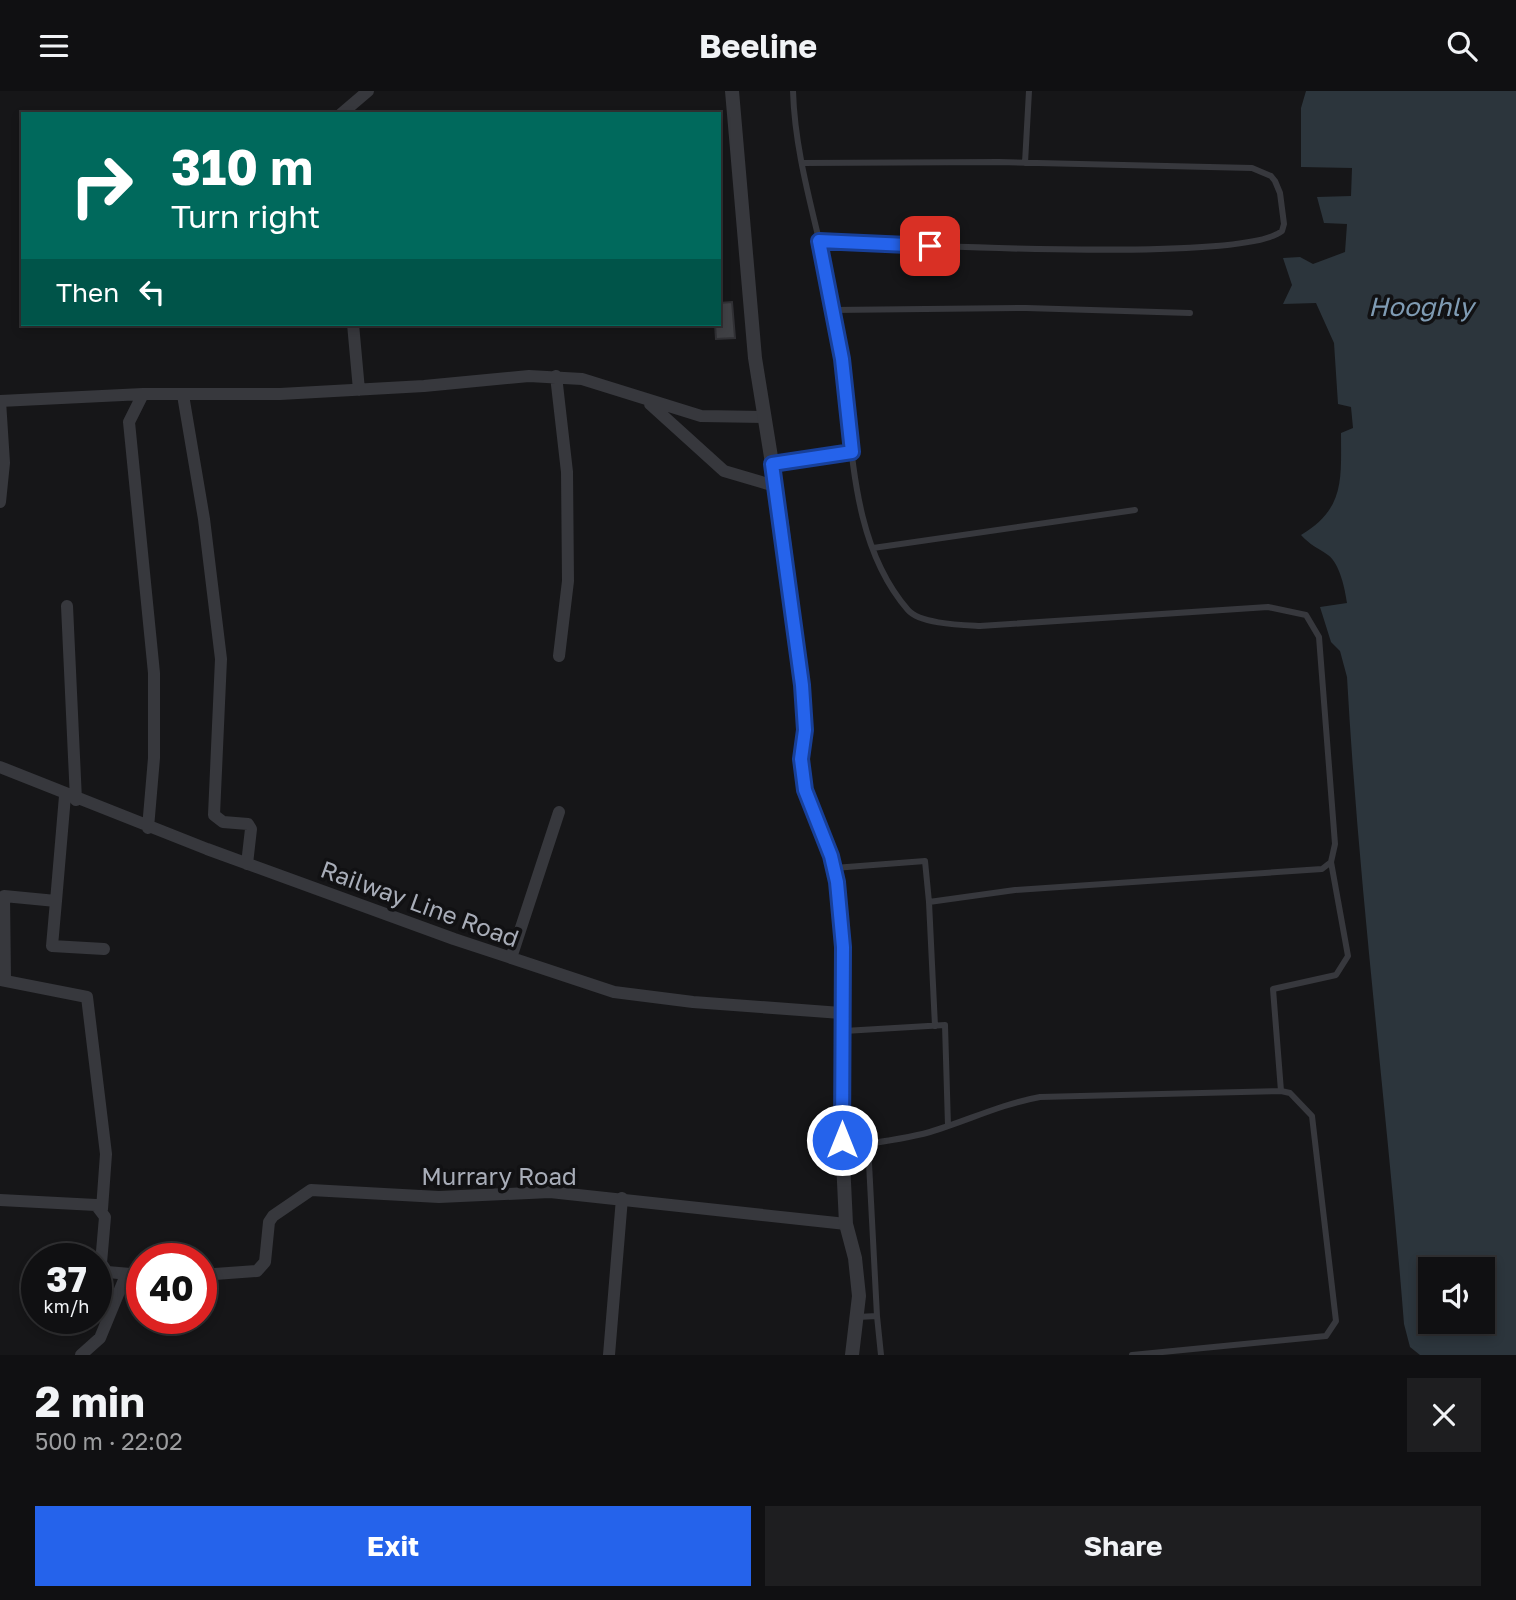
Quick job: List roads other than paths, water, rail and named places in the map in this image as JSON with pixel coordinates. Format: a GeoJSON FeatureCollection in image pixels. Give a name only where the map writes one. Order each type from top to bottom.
{"type":"FeatureCollection","features":[{"type":"Feature","properties":{"kind":"street"},"geometry":{"type":"LineString","coordinates":[[343,112],[368,91]]}},
{"type":"Feature","properties":{"kind":"street"},"geometry":{"type":"LineString","coordinates":[[732,91],[755,358],[802,685],[805,730],[801,759],[805,790],[834,868],[843,947],[841,1013],[846,1224],[855,1258],[859,1296],[852,1355]]}},
{"type":"Feature","properties":{"kind":"street"},"geometry":{"type":"LineString","coordinates":[[353,326],[359,390]]}},
{"type":"Feature","properties":{"kind":"street"},"geometry":{"type":"LineString","coordinates":[[0,502],[4,463],[0,401],[143,394],[359,390],[556,376],[601,384],[701,416],[764,417]]}},
{"type":"Feature","properties":{"kind":"street"},"geometry":{"type":"LineString","coordinates":[[556,376],[567,472],[568,581],[559,656]]}},
{"type":"Feature","properties":{"kind":"street"},"geometry":{"type":"LineString","coordinates":[[143,394],[129,422],[154,673],[154,758],[148,828]]}},
{"type":"Feature","properties":{"kind":"street"},"geometry":{"type":"LineString","coordinates":[[183,395],[204,519],[221,659],[214,815],[223,822],[248,824],[251,829],[247,864]]}},
{"type":"Feature","properties":{"kind":"street"},"geometry":{"type":"LineString","coordinates":[[643,398],[724,471],[775,486]]}},
{"type":"Feature","properties":{"kind":"street"},"geometry":{"type":"LineString","coordinates":[[67,606],[71,798],[51,946],[104,949]]}},
{"type":"Feature","properties":{"kind":"street","name":"Railway Line Road"},"geometry":{"type":"LineString","coordinates":[[0,767],[148,828],[511,958],[614,992],[693,1002],[841,1013]]}},
{"type":"Feature","properties":{"kind":"street"},"geometry":{"type":"LineString","coordinates":[[511,958],[559,811]]}},
{"type":"Feature","properties":{"kind":"street"},"geometry":{"type":"LineString","coordinates":[[56,901],[4,897],[2,980],[86,997],[106,1154],[102,1209],[105,1237],[101,1263],[107,1272],[126,1275],[100,1338],[81,1355]]}},
{"type":"Feature","properties":{"kind":"street","name":"Murrary Road"},"geometry":{"type":"LineString","coordinates":[[217,1274],[257,1271],[261,1267],[269,1222],[295,1199],[311,1190],[439,1197],[550,1192],[846,1224]]}},
{"type":"Feature","properties":{"kind":"street"},"geometry":{"type":"LineString","coordinates":[[609,1355],[622,1198]]}},
{"type":"Feature","properties":{"kind":"street"},"geometry":{"type":"LineString","coordinates":[[0,1200],[45,1205],[79,1203],[102,1209]]}},
{"type":"Feature","properties":{"kind":"lane"},"geometry":{"type":"LineString","coordinates":[[793,91],[794,124],[833,310],[857,498],[873,548],[890,583],[910,613],[948,625],[979,626],[1268,607],[1306,615],[1319,637],[1335,844],[1331,862],[1348,956],[1336,975],[1273,989],[1281,1091]]}},
{"type":"Feature","properties":{"kind":"lane"},"geometry":{"type":"LineString","coordinates":[[1024,163],[1029,91]]}},
{"type":"Feature","properties":{"kind":"lane"},"geometry":{"type":"LineString","coordinates":[[802,163],[1252,167],[1271,176],[1275,181],[1284,224],[1282,231],[1267,239],[1196,247],[1040,249],[819,241]]}},
{"type":"Feature","properties":{"kind":"lane"},"geometry":{"type":"LineString","coordinates":[[833,310],[1026,308],[1190,313]]}},
{"type":"Feature","properties":{"kind":"lane"},"geometry":{"type":"LineString","coordinates":[[772,464],[852,452]]}},
{"type":"Feature","properties":{"kind":"lane"},"geometry":{"type":"LineString","coordinates":[[873,548],[1135,510]]}},
{"type":"Feature","properties":{"kind":"lane"},"geometry":{"type":"LineString","coordinates":[[834,868],[925,861],[935,1025]]}},
{"type":"Feature","properties":{"kind":"lane"},"geometry":{"type":"LineString","coordinates":[[929,902],[1015,890],[1322,869],[1331,862]]}},
{"type":"Feature","properties":{"kind":"lane"},"geometry":{"type":"LineString","coordinates":[[842,1031],[945,1025],[948,1126]]}},
{"type":"Feature","properties":{"kind":"lane"},"geometry":{"type":"LineString","coordinates":[[843,1147],[948,1126],[1003,1104],[1040,1097],[1281,1091],[1290,1093],[1312,1116],[1336,1321],[1326,1336],[1132,1355]]}},
{"type":"Feature","properties":{"kind":"lane"},"geometry":{"type":"LineString","coordinates":[[868,1144],[881,1355]]}},
{"type":"Feature","properties":{"kind":"lane"},"geometry":{"type":"LineString","coordinates":[[857,1317],[877,1316]]}},
{"type":"Feature","properties":{"kind":"water","name":"Hooghly"},"geometry":{"type":"Polygon","coordinates":[[[1306,91],[1516,91],[1516,1355],[1420,1355],[1410,1347],[1404,1324],[1359,839],[1347,677],[1340,651],[1331,642],[1320,607],[1347,603],[1336,564],[1301,535],[1326,515],[1338,491],[1341,433],[1353,428],[1351,407],[1338,404],[1334,343],[1316,303],[1283,304],[1292,285],[1283,258],[1300,257],[1313,264],[1345,252],[1347,224],[1324,223],[1317,197],[1351,196],[1352,168],[1301,167],[1301,108],[1306,91]]]}}]}
